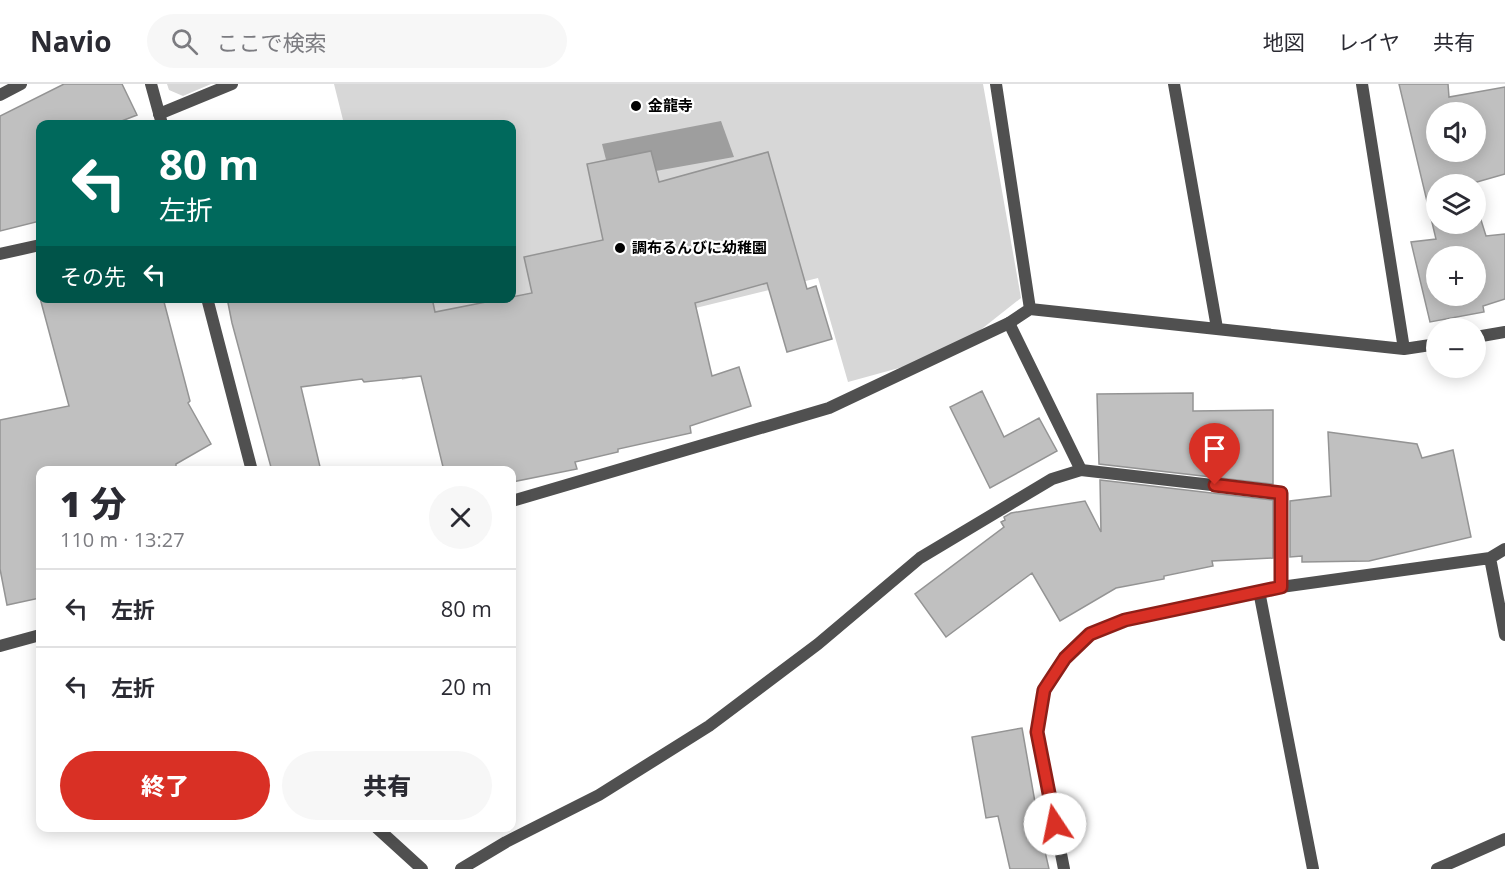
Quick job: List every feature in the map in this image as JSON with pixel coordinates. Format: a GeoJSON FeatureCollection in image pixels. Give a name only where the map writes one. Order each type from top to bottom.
{"type":"FeatureCollection","features":[{"type":"Feature","properties":{"kind":"street"},"geometry":{"type":"LineString","coordinates":[[0,95],[21,84]]}},
{"type":"Feature","properties":{"kind":"street"},"geometry":{"type":"LineString","coordinates":[[151,84],[161,119],[232,84]]}},
{"type":"Feature","properties":{"kind":"street"},"geometry":{"type":"LineString","coordinates":[[996,84],[1030,309]]}},
{"type":"Feature","properties":{"kind":"street"},"geometry":{"type":"LineString","coordinates":[[1174,84],[1217,328]]}},
{"type":"Feature","properties":{"kind":"street"},"geometry":{"type":"LineString","coordinates":[[1362,84],[1404,349]]}},
{"type":"Feature","properties":{"kind":"street"},"geometry":{"type":"LineString","coordinates":[[0,254],[36,246]]}},
{"type":"Feature","properties":{"kind":"street"},"geometry":{"type":"LineString","coordinates":[[208,303],[251,466]]}},
{"type":"Feature","properties":{"kind":"street"},"geometry":{"type":"LineString","coordinates":[[516,500],[829,408],[1009,323],[1030,309],[1404,349],[1426,346]]}},
{"type":"Feature","properties":{"kind":"street"},"geometry":{"type":"LineString","coordinates":[[1009,323],[1081,470]]}},
{"type":"Feature","properties":{"kind":"street"},"geometry":{"type":"LineString","coordinates":[[1486,335],[1505,332]]}},
{"type":"Feature","properties":{"kind":"street"},"geometry":{"type":"LineString","coordinates":[[461,869],[506,842],[599,795],[709,726],[818,644],[920,558],[1052,479],[1081,470],[1281,493],[1281,587]]}},
{"type":"Feature","properties":{"kind":"street"},"geometry":{"type":"LineString","coordinates":[[1064,869],[1037,732],[1044,690],[1065,658],[1090,634],[1125,620],[1259,591],[1490,558],[1505,549]]}},
{"type":"Feature","properties":{"kind":"street"},"geometry":{"type":"LineString","coordinates":[[1490,558],[1505,635]]}},
{"type":"Feature","properties":{"kind":"street"},"geometry":{"type":"LineString","coordinates":[[1259,591],[1313,869]]}},
{"type":"Feature","properties":{"kind":"street"},"geometry":{"type":"LineString","coordinates":[[0,646],[36,636]]}},
{"type":"Feature","properties":{"kind":"street"},"geometry":{"type":"LineString","coordinates":[[381,832],[422,869]]}},
{"type":"Feature","properties":{"kind":"street"},"geometry":{"type":"LineString","coordinates":[[1437,869],[1505,839]]}},
{"type":"Feature","properties":{"kind":"shaded area"},"geometry":{"type":"Polygon","coordinates":[[[167,84],[211,84],[183,96],[169,90],[167,84]]]}},
{"type":"Feature","properties":{"kind":"shaded area"},"geometry":{"type":"Polygon","coordinates":[[[334,84],[983,84],[1021,298],[950,354],[848,382],[818,278],[402,380],[385,303],[516,303],[516,120],[343,120],[334,84]]]}},
{"type":"Feature","properties":{"kind":"shaded area"},"geometry":{"type":"Polygon","coordinates":[[[721,121],[734,157],[611,179],[602,144],[721,121]]]}},
{"type":"Feature","properties":{"kind":"building"},"geometry":{"type":"Polygon","coordinates":[[[64,84],[122,84],[137,115],[124,120],[36,120],[36,222],[0,231],[0,116],[64,84]]]}},
{"type":"Feature","properties":{"kind":"building"},"geometry":{"type":"Polygon","coordinates":[[[1399,84],[1448,84],[1449,97],[1505,87],[1505,174],[1486,179],[1486,174],[1426,174],[1426,197],[1399,84]]]}},
{"type":"Feature","properties":{"kind":"building"},"geometry":{"type":"Polygon","coordinates":[[[651,151],[659,182],[768,152],[807,289],[816,286],[832,339],[787,352],[767,283],[695,303],[712,376],[739,367],[751,406],[690,426],[691,433],[618,449],[618,452],[575,462],[577,469],[516,481],[516,466],[443,466],[421,376],[364,382],[362,379],[301,387],[320,466],[271,466],[228,303],[433,303],[435,312],[481,303],[516,303],[516,296],[532,293],[524,257],[603,240],[587,164],[651,151]]]}},
{"type":"Feature","properties":{"kind":"building"},"geometry":{"type":"Polygon","coordinates":[[[1435,234],[1485,234],[1486,236],[1505,234],[1505,299],[1486,305],[1486,246],[1426,246],[1426,305],[1411,242],[1436,239],[1435,234]]]}},
{"type":"Feature","properties":{"kind":"building"},"geometry":{"type":"Polygon","coordinates":[[[41,303],[164,303],[190,401],[188,403],[211,444],[176,466],[36,466],[36,599],[7,605],[0,569],[0,420],[69,406],[41,303]]]}},
{"type":"Feature","properties":{"kind":"building"},"geometry":{"type":"Polygon","coordinates":[[[1426,306],[1483,306],[1484,312],[1452,318],[1429,318],[1426,306]]]}},
{"type":"Feature","properties":{"kind":"building"},"geometry":{"type":"Polygon","coordinates":[[[982,391],[1004,437],[1039,418],[1057,451],[990,488],[950,407],[982,391]]]}},
{"type":"Feature","properties":{"kind":"building"},"geometry":{"type":"Polygon","coordinates":[[[1193,393],[1193,411],[1273,410],[1273,484],[1099,464],[1097,394],[1193,393]]]}},
{"type":"Feature","properties":{"kind":"building"},"geometry":{"type":"Polygon","coordinates":[[[1328,432],[1417,444],[1422,458],[1453,450],[1471,537],[1369,561],[1302,562],[1302,556],[1290,557],[1290,501],[1331,496],[1328,432]]]}},
{"type":"Feature","properties":{"kind":"building"},"geometry":{"type":"Polygon","coordinates":[[[1100,480],[1273,500],[1273,558],[1212,561],[1213,566],[1164,576],[1164,579],[1116,588],[1060,621],[1032,573],[946,637],[915,594],[1004,527],[1001,522],[1011,513],[1085,501],[1101,532],[1100,480]]]}},
{"type":"Feature","properties":{"kind":"building"},"geometry":{"type":"Polygon","coordinates":[[[1022,728],[1049,869],[1010,869],[998,816],[986,818],[972,737],[1022,728]]]}},
{"type":"Feature","properties":{"kind":"place","name":"金龍寺"},"geometry":{"type":"Point","coordinates":[636,106]}},
{"type":"Feature","properties":{"kind":"place","name":"調布るんびに幼稚園"},"geometry":{"type":"Point","coordinates":[620,248]}},
{"type":"Feature","properties":{"kind":"route"},"geometry":{"type":"LineString","coordinates":[[1055,824],[1037,732],[1044,690],[1065,658],[1090,634],[1125,620],[1281,587],[1281,493],[1215,485]]}}]}
